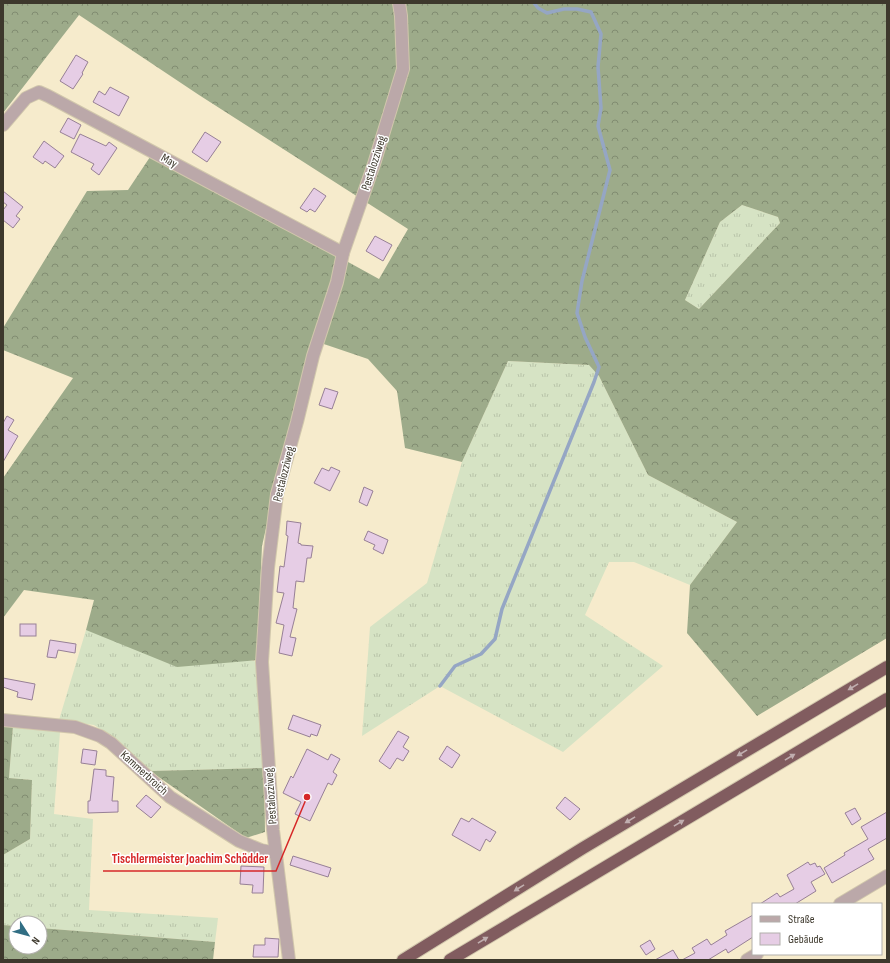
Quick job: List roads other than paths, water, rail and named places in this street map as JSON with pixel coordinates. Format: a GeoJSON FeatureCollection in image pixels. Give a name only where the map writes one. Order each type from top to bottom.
{"type":"FeatureCollection","features":[{"type":"Feature","properties":{"kind":"highway"},"geometry":{"type":"LineString","coordinates":[[403,960],[583,848],[887,667]]}},
{"type":"Feature","properties":{"kind":"highway"},"geometry":{"type":"LineString","coordinates":[[450,960],[887,699]]}},
{"type":"Feature","properties":{"kind":"street","name":"Pestalozziweg"},"geometry":{"type":"LineString","coordinates":[[289,960],[273,830],[262,662],[268,568],[277,494],[313,356],[337,282],[343,253],[374,164],[402,69],[401,16],[399,3]]}},
{"type":"Feature","properties":{"kind":"street","name":"May"},"geometry":{"type":"LineString","coordinates":[[3,125],[26,98],[39,92],[343,253]]}},
{"type":"Feature","properties":{"kind":"street","name":"Kammerbroich"},"geometry":{"type":"LineString","coordinates":[[3,720],[75,727],[100,736],[111,743],[170,797],[239,841],[261,850],[276,853]]}},
{"type":"Feature","properties":{"kind":"street"},"geometry":{"type":"LineString","coordinates":[[842,903],[887,876]]}},
{"type":"Feature","properties":{"kind":"waterway"},"geometry":{"type":"LineString","coordinates":[[440,686],[455,666],[481,654],[495,639],[502,609],[599,367],[585,337],[577,313],[582,281],[610,170],[598,126],[601,108],[598,67],[601,34],[591,12],[577,9],[564,9],[547,13],[538,8],[534,3]]}},
{"type":"Feature","properties":{"kind":"place","name":"Tischlermeister Joachim Schödder"},"geometry":{"type":"Point","coordinates":[307,797]}}]}
